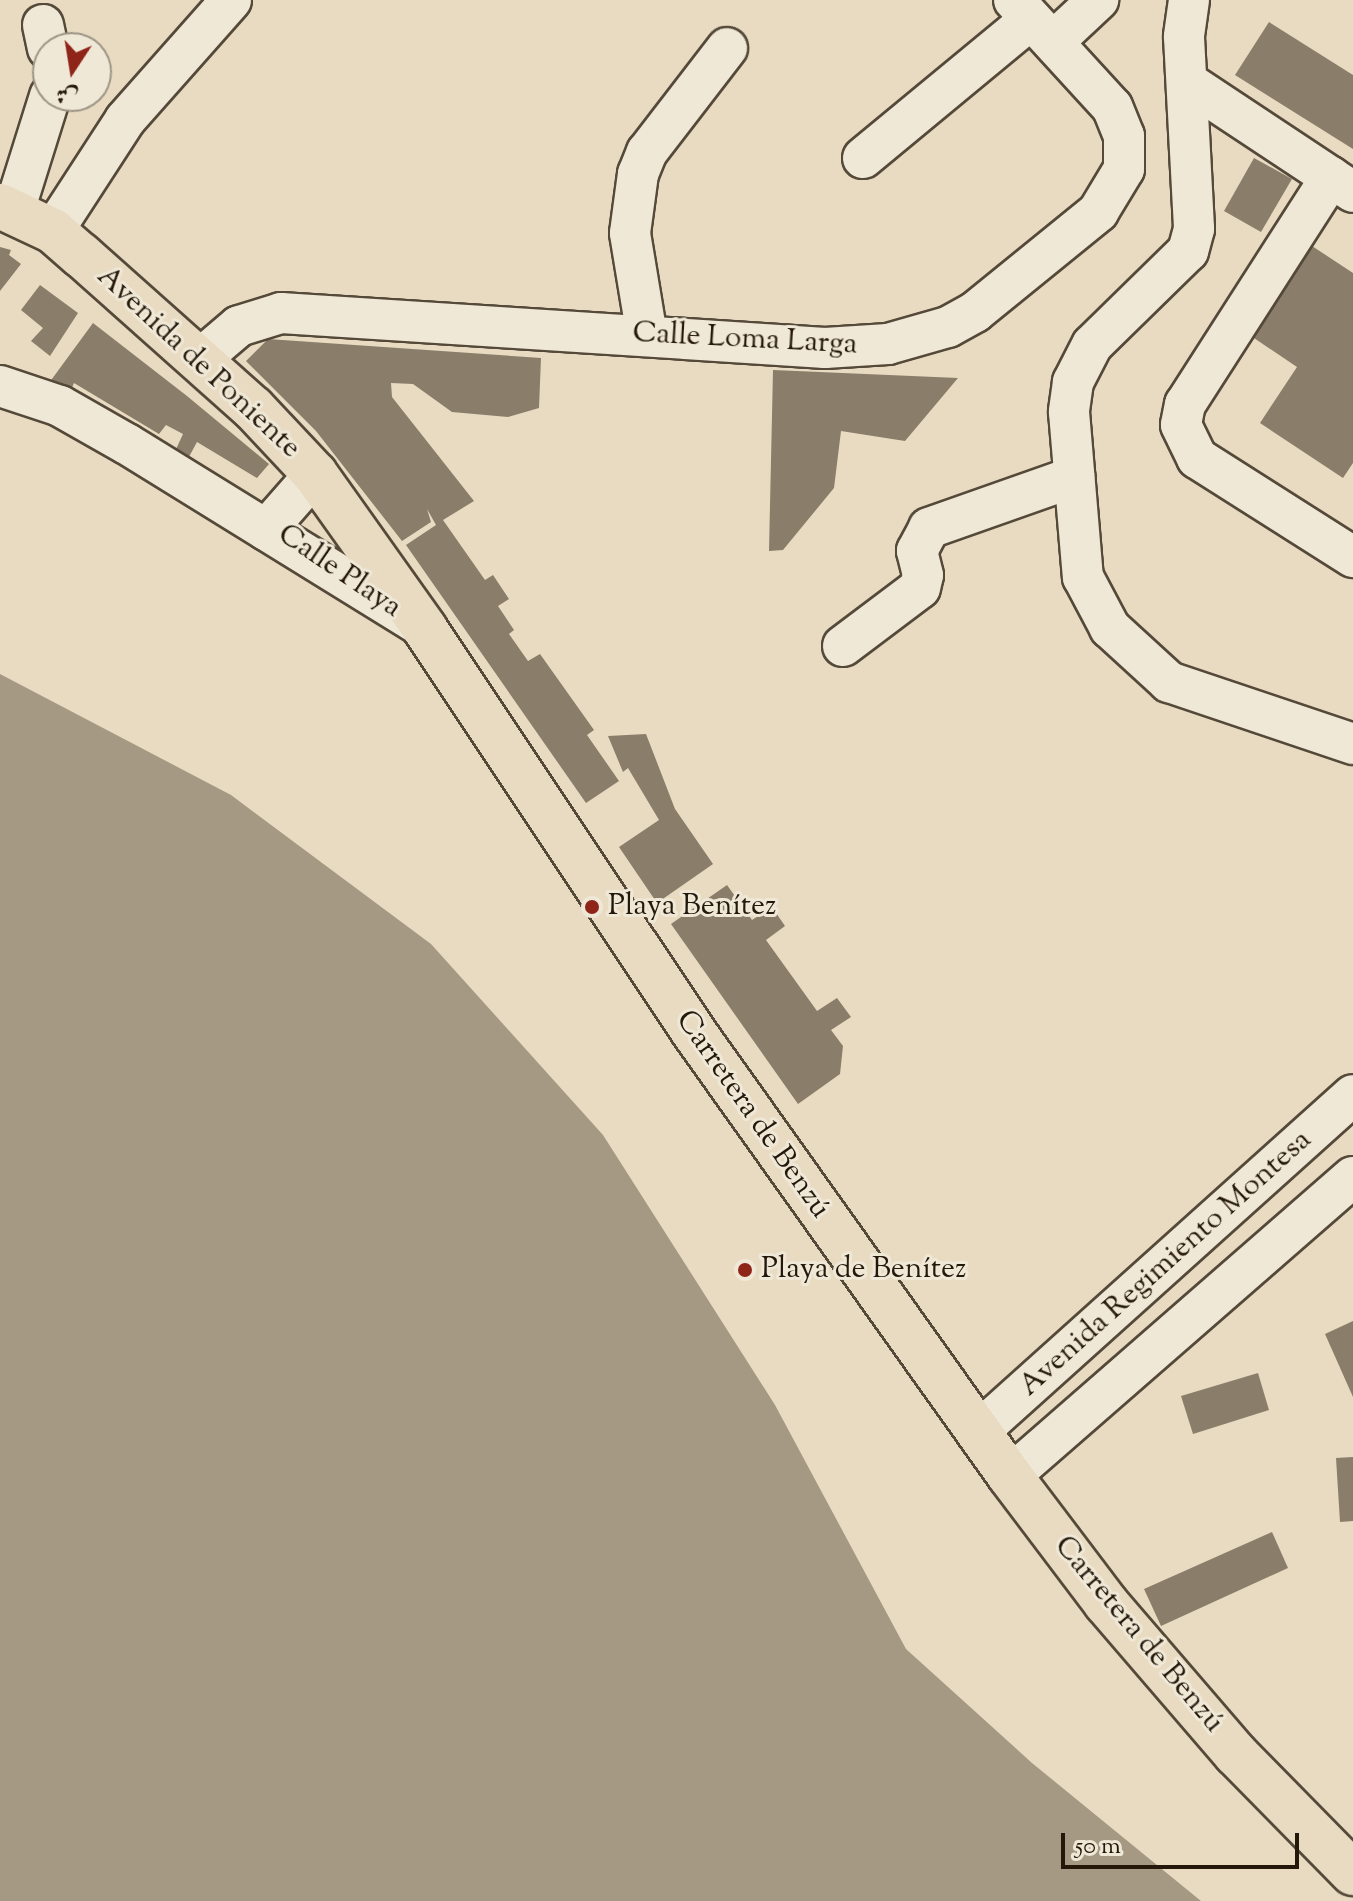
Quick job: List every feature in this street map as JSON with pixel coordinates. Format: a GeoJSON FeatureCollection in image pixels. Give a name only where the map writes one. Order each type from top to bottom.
{"type":"FeatureCollection","features":[{"type":"Feature","properties":{"kind":"highway","name":"Avenida de Poniente"},"geometry":{"type":"LineString","coordinates":[[7,209],[53,231],[199,360],[315,474],[425,629]]}},
{"type":"Feature","properties":{"kind":"highway","name":"Carretera de Benzú"},"geometry":{"type":"LineString","coordinates":[[425,629],[693,1031],[1010,1476],[1106,1603],[1236,1754],[1353,1873]]}},
{"type":"Feature","properties":{"kind":"street"},"geometry":{"type":"LineString","coordinates":[[53,231],[125,120],[231,0]]}},
{"type":"Feature","properties":{"kind":"street"},"geometry":{"type":"LineString","coordinates":[[863,158],[1033,20],[1098,0]]}},
{"type":"Feature","properties":{"kind":"street"},"geometry":{"type":"LineString","coordinates":[[1189,0],[1184,37],[1196,206],[1188,251],[1081,362],[1070,397],[1083,577],[1110,628],[1129,650],[1192,694],[1353,744]]}},
{"type":"Feature","properties":{"kind":"street","name":"Calle Loma Larga"},"geometry":{"type":"LineString","coordinates":[[199,360],[239,326],[281,313],[857,348],[919,337],[975,312],[1098,212],[1124,169],[1124,136],[1112,107],[1033,20]]}},
{"type":"Feature","properties":{"kind":"street"},"geometry":{"type":"LineString","coordinates":[[647,336],[630,233],[638,174],[647,152],[727,48]]}},
{"type":"Feature","properties":{"kind":"street"},"geometry":{"type":"LineString","coordinates":[[1187,82],[1342,185],[1185,404],[1181,425],[1197,458],[1353,557]]}},
{"type":"Feature","properties":{"kind":"street"},"geometry":{"type":"LineString","coordinates":[[7,209],[44,112]]}},
{"type":"Feature","properties":{"kind":"street"},"geometry":{"type":"LineString","coordinates":[[0,386],[60,406],[266,530]]}},
{"type":"Feature","properties":{"kind":"street","name":"Calle Playa"},"geometry":{"type":"LineString","coordinates":[[315,474],[266,530],[425,629]]}},
{"type":"Feature","properties":{"kind":"street"},"geometry":{"type":"LineString","coordinates":[[843,646],[920,588],[923,575],[917,551],[929,528],[1074,477]]}},
{"type":"Feature","properties":{"kind":"street","name":"Avenida Regimiento Montesa"},"geometry":{"type":"LineString","coordinates":[[978,1432],[1353,1095]]}},
{"type":"Feature","properties":{"kind":"street"},"geometry":{"type":"LineString","coordinates":[[1010,1476],[1353,1177]]}},
{"type":"Feature","properties":{"kind":"shaded area"},"geometry":{"type":"Polygon","coordinates":[[[0,674],[231,795],[431,944],[603,1135],[775,1405],[906,1649],[1032,1763],[1201,1901],[0,1901],[0,674]]]}},
{"type":"Feature","properties":{"kind":"building"},"geometry":{"type":"Polygon","coordinates":[[[1269,22],[1353,75],[1353,149],[1235,75],[1269,22]]]}},
{"type":"Feature","properties":{"kind":"building"},"geometry":{"type":"Polygon","coordinates":[[[1254,158],[1292,179],[1261,232],[1224,211],[1254,158]]]}},
{"type":"Feature","properties":{"kind":"building"},"geometry":{"type":"Polygon","coordinates":[[[1312,246],[1353,273],[1353,463],[1343,478],[1260,423],[1297,367],[1251,336],[1312,246]]]}},
{"type":"Feature","properties":{"kind":"building"},"geometry":{"type":"Polygon","coordinates":[[[0,247],[11,250],[9,255],[21,264],[0,291],[0,247]]]}},
{"type":"Feature","properties":{"kind":"building"},"geometry":{"type":"Polygon","coordinates":[[[40,285],[78,313],[50,356],[31,341],[43,328],[21,310],[40,285]]]}},
{"type":"Feature","properties":{"kind":"building"},"geometry":{"type":"Polygon","coordinates":[[[93,323],[269,464],[257,478],[197,442],[184,466],[172,458],[183,434],[166,425],[159,434],[74,383],[70,392],[49,383],[93,323]]]}},
{"type":"Feature","properties":{"kind":"building"},"geometry":{"type":"Polygon","coordinates":[[[268,339],[541,358],[539,408],[508,417],[452,412],[413,384],[391,383],[392,397],[474,501],[443,520],[485,580],[493,575],[509,599],[498,606],[514,630],[509,634],[528,661],[540,654],[594,730],[587,735],[619,781],[586,803],[406,545],[436,525],[427,509],[431,522],[402,541],[316,431],[246,361],[268,339]]]}},
{"type":"Feature","properties":{"kind":"building"},"geometry":{"type":"Polygon","coordinates":[[[773,370],[958,378],[905,441],[841,431],[834,488],[783,550],[769,551],[773,370]]]}},
{"type":"Feature","properties":{"kind":"building"},"geometry":{"type":"Polygon","coordinates":[[[646,734],[675,809],[713,864],[657,903],[619,847],[659,820],[628,768],[623,772],[608,736],[646,734]]]}},
{"type":"Feature","properties":{"kind":"building"},"geometry":{"type":"Polygon","coordinates":[[[727,885],[752,920],[772,907],[785,926],[766,940],[817,1011],[837,998],[851,1017],[831,1030],[843,1046],[840,1074],[798,1104],[671,924],[727,885]]]}},
{"type":"Feature","properties":{"kind":"building"},"geometry":{"type":"Polygon","coordinates":[[[1353,1321],[1353,1397],[1325,1334],[1353,1321]]]}},
{"type":"Feature","properties":{"kind":"building"},"geometry":{"type":"Polygon","coordinates":[[[1258,1373],[1269,1410],[1193,1434],[1181,1396],[1258,1373]]]}},
{"type":"Feature","properties":{"kind":"building"},"geometry":{"type":"Polygon","coordinates":[[[1353,1457],[1353,1521],[1340,1522],[1336,1458],[1353,1457]]]}},
{"type":"Feature","properties":{"kind":"building"},"geometry":{"type":"Polygon","coordinates":[[[1272,1532],[1288,1568],[1161,1626],[1144,1589],[1272,1532]]]}},
{"type":"Feature","properties":{"kind":"place","name":"Playa Benítez"},"geometry":{"type":"Point","coordinates":[592,907]}},
{"type":"Feature","properties":{"kind":"place","name":"Playa de Benítez"},"geometry":{"type":"Point","coordinates":[745,1270]}}]}
